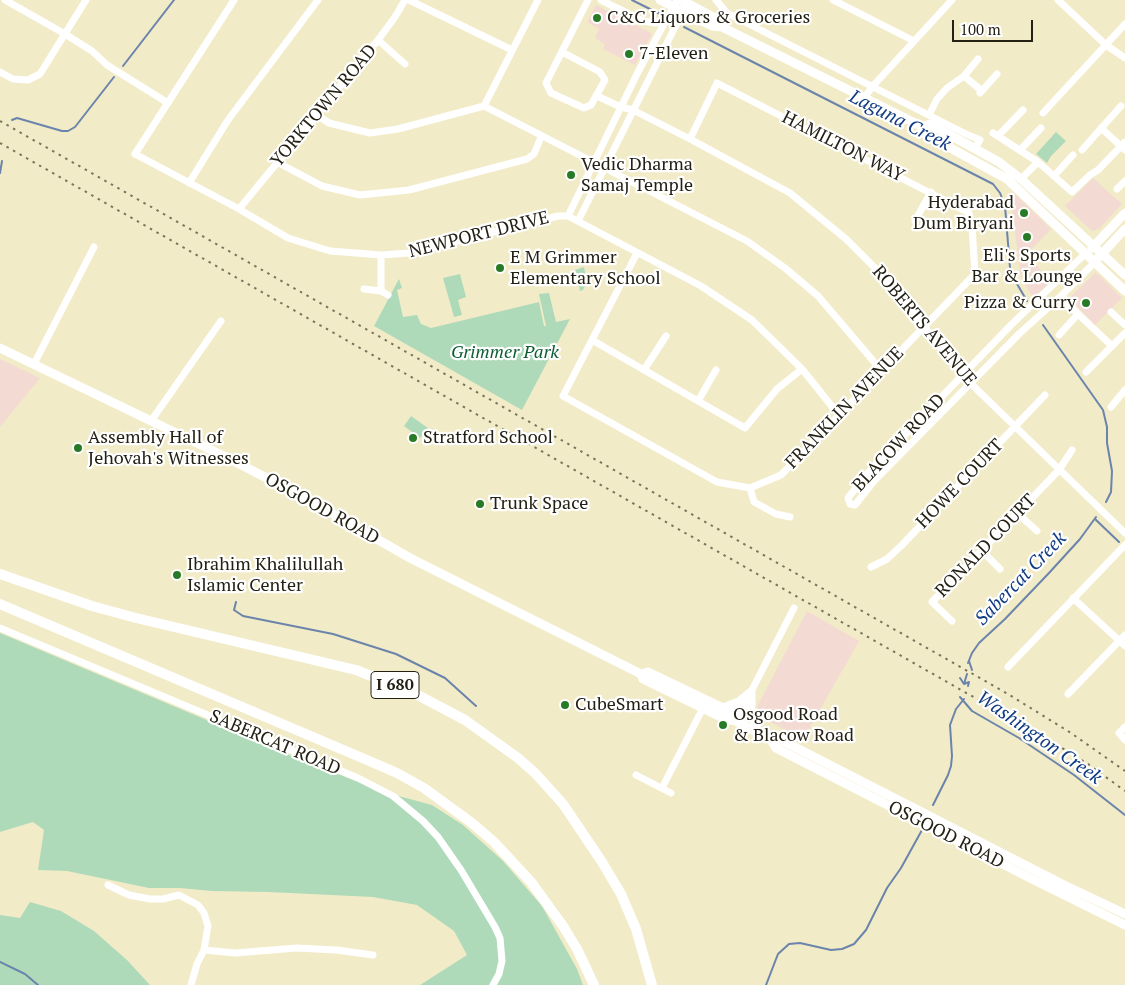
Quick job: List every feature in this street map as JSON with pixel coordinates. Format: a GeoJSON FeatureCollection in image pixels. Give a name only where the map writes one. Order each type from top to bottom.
{"type":"FeatureCollection","features":[{"type":"Feature","properties":{"kind":"highway","name":"I 680"},"geometry":{"type":"LineString","coordinates":[[0,574],[92,606],[136,618],[356,670],[410,691],[465,720],[518,758],[545,783],[568,811],[621,894],[636,929],[652,985]]}},
{"type":"Feature","properties":{"kind":"highway"},"geometry":{"type":"LineString","coordinates":[[0,604],[397,773],[424,788],[472,823],[513,861],[563,926],[594,985]]}},
{"type":"Feature","properties":{"kind":"main road"},"geometry":{"type":"LineString","coordinates":[[660,0],[684,4],[715,18],[722,27],[923,127],[925,134],[1007,180],[1125,291]]}},
{"type":"Feature","properties":{"kind":"main road"},"geometry":{"type":"LineString","coordinates":[[923,127],[930,124],[999,162],[1021,179],[1125,275]]}},
{"type":"Feature","properties":{"kind":"main road","name":"BLACOW ROAD"},"geometry":{"type":"LineString","coordinates":[[1086,253],[1125,213]]}},
{"type":"Feature","properties":{"kind":"main road","name":"BLACOW ROAD"},"geometry":{"type":"LineString","coordinates":[[1095,262],[1125,230]]}},
{"type":"Feature","properties":{"kind":"main road","name":"OSGOOD ROAD"},"geometry":{"type":"LineString","coordinates":[[0,348],[228,458],[310,500],[417,562],[641,674],[643,679],[725,720],[736,721],[771,740],[781,740],[856,779],[927,820]]}},
{"type":"Feature","properties":{"kind":"main road","name":"OSGOOD ROAD"},"geometry":{"type":"LineString","coordinates":[[641,674],[648,672],[723,708],[729,711],[736,721]]}},
{"type":"Feature","properties":{"kind":"main road"},"geometry":{"type":"LineString","coordinates":[[723,708],[739,702],[751,692]]}},
{"type":"Feature","properties":{"kind":"main road"},"geometry":{"type":"LineString","coordinates":[[751,692],[750,709],[758,733]]}},
{"type":"Feature","properties":{"kind":"main road","name":"OSGOOD ROAD"},"geometry":{"type":"LineString","coordinates":[[771,740],[776,748],[827,774],[1125,914]]}},
{"type":"Feature","properties":{"kind":"main road"},"geometry":{"type":"LineString","coordinates":[[827,774],[832,773],[852,781],[856,779]]}},
{"type":"Feature","properties":{"kind":"main road","name":"OSGOOD ROAD"},"geometry":{"type":"LineString","coordinates":[[966,839],[1032,879],[1125,925]]}},
{"type":"Feature","properties":{"kind":"street"},"geometry":{"type":"LineString","coordinates":[[5,0],[92,51],[108,64],[168,103],[234,0]]}},
{"type":"Feature","properties":{"kind":"street"},"geometry":{"type":"LineString","coordinates":[[0,72],[13,79],[28,80],[40,74],[86,0]]}},
{"type":"Feature","properties":{"kind":"street"},"geometry":{"type":"LineString","coordinates":[[189,183],[228,120],[318,0]]}},
{"type":"Feature","properties":{"kind":"street","name":"YORKTOWN ROAD"},"geometry":{"type":"LineString","coordinates":[[239,209],[378,40],[405,0]]}},
{"type":"Feature","properties":{"kind":"street"},"geometry":{"type":"LineString","coordinates":[[410,0],[512,50]]}},
{"type":"Feature","properties":{"kind":"street"},"geometry":{"type":"LineString","coordinates":[[484,106],[538,0]]}},
{"type":"Feature","properties":{"kind":"street"},"geometry":{"type":"LineString","coordinates":[[562,52],[600,72],[605,80],[591,105],[584,108],[552,93],[546,83],[588,0]]}},
{"type":"Feature","properties":{"kind":"street"},"geometry":{"type":"LineString","coordinates":[[601,0],[643,20],[655,23],[664,22]]}},
{"type":"Feature","properties":{"kind":"street"},"geometry":{"type":"LineString","coordinates":[[716,0],[727,13],[980,140],[975,148]]}},
{"type":"Feature","properties":{"kind":"street"},"geometry":{"type":"LineString","coordinates":[[833,0],[914,41]]}},
{"type":"Feature","properties":{"kind":"street"},"geometry":{"type":"LineString","coordinates":[[865,97],[952,0]]}},
{"type":"Feature","properties":{"kind":"street"},"geometry":{"type":"LineString","coordinates":[[1058,0],[1106,44],[1125,58]]}},
{"type":"Feature","properties":{"kind":"street"},"geometry":{"type":"LineString","coordinates":[[568,216],[595,164],[621,107],[675,3]]}},
{"type":"Feature","properties":{"kind":"street"},"geometry":{"type":"LineString","coordinates":[[578,221],[684,4]]}},
{"type":"Feature","properties":{"kind":"street"},"geometry":{"type":"LineString","coordinates":[[643,20],[657,36]]}},
{"type":"Feature","properties":{"kind":"street"},"geometry":{"type":"LineString","coordinates":[[1043,113],[1125,24]]}},
{"type":"Feature","properties":{"kind":"street"},"geometry":{"type":"LineString","coordinates":[[378,40],[405,64]]}},
{"type":"Feature","properties":{"kind":"street"},"geometry":{"type":"LineString","coordinates":[[929,115],[937,98],[964,76],[978,59]]}},
{"type":"Feature","properties":{"kind":"street"},"geometry":{"type":"LineString","coordinates":[[964,76],[981,92],[997,74]]}},
{"type":"Feature","properties":{"kind":"street","name":"HAMILTON WAY"},"geometry":{"type":"LineString","coordinates":[[690,139],[717,83],[969,213],[972,226],[975,274]]}},
{"type":"Feature","properties":{"kind":"street","name":"ROBERTS AVENUE"},"geometry":{"type":"LineString","coordinates":[[597,96],[632,110],[690,139],[790,193],[846,239],[891,284],[963,376],[1125,533]]}},
{"type":"Feature","properties":{"kind":"street","name":"NEWPORT DRIVE"},"geometry":{"type":"LineString","coordinates":[[168,103],[135,154],[239,209],[288,238],[330,251],[381,255],[409,253],[558,216],[568,216],[701,286],[730,304],[758,326],[802,369],[838,414]]}},
{"type":"Feature","properties":{"kind":"street"},"geometry":{"type":"LineString","coordinates":[[316,114],[329,123],[370,133],[398,129],[484,106],[541,137],[747,241],[785,268],[818,296],[882,370]]}},
{"type":"Feature","properties":{"kind":"street"},"geometry":{"type":"LineString","coordinates":[[1082,150],[1121,106]]}},
{"type":"Feature","properties":{"kind":"street"},"geometry":{"type":"LineString","coordinates":[[1023,110],[996,134],[1038,162],[1072,192],[1124,146],[1101,128]]}},
{"type":"Feature","properties":{"kind":"street"},"geometry":{"type":"LineString","coordinates":[[1021,150],[1041,128]]}},
{"type":"Feature","properties":{"kind":"street"},"geometry":{"type":"LineString","coordinates":[[277,162],[322,186],[360,195],[409,190],[527,159],[534,154],[541,137]]}},
{"type":"Feature","properties":{"kind":"street"},"geometry":{"type":"LineString","coordinates":[[1054,176],[1074,155]]}},
{"type":"Feature","properties":{"kind":"street"},"geometry":{"type":"LineString","coordinates":[[1021,179],[1038,162]]}},
{"type":"Feature","properties":{"kind":"street"},"geometry":{"type":"LineString","coordinates":[[1117,189],[1125,181]]}},
{"type":"Feature","properties":{"kind":"street"},"geometry":{"type":"LineString","coordinates":[[915,220],[930,192]]}},
{"type":"Feature","properties":{"kind":"street"},"geometry":{"type":"LineString","coordinates":[[34,364],[94,247]]}},
{"type":"Feature","properties":{"kind":"street"},"geometry":{"type":"LineString","coordinates":[[636,253],[563,396],[717,482],[750,488],[754,502],[776,514],[790,517]]}},
{"type":"Feature","properties":{"kind":"street","name":"BLACOW ROAD"},"geometry":{"type":"LineString","coordinates":[[1086,253],[1012,324],[866,475],[848,498],[850,504],[855,504],[874,481],[1020,333],[1095,262]]}},
{"type":"Feature","properties":{"kind":"street"},"geometry":{"type":"LineString","coordinates":[[381,255],[381,291]]}},
{"type":"Feature","properties":{"kind":"street","name":"FRANKLIN AVENUE"},"geometry":{"type":"LineString","coordinates":[[750,488],[781,475],[975,274]]}},
{"type":"Feature","properties":{"kind":"street"},"geometry":{"type":"LineString","coordinates":[[364,290],[381,291],[388,295]]}},
{"type":"Feature","properties":{"kind":"street"},"geometry":{"type":"LineString","coordinates":[[1061,296],[1112,346]]}},
{"type":"Feature","properties":{"kind":"street"},"geometry":{"type":"LineString","coordinates":[[1111,312],[1125,325]]}},
{"type":"Feature","properties":{"kind":"street"},"geometry":{"type":"LineString","coordinates":[[1059,335],[1078,314]]}},
{"type":"Feature","properties":{"kind":"street"},"geometry":{"type":"LineString","coordinates":[[151,421],[221,321]]}},
{"type":"Feature","properties":{"kind":"street"},"geometry":{"type":"LineString","coordinates":[[1086,372],[1125,333]]}},
{"type":"Feature","properties":{"kind":"street"},"geometry":{"type":"LineString","coordinates":[[644,370],[666,336]]}},
{"type":"Feature","properties":{"kind":"street"},"geometry":{"type":"LineString","coordinates":[[592,340],[745,428],[777,390],[802,369]]}},
{"type":"Feature","properties":{"kind":"street"},"geometry":{"type":"LineString","coordinates":[[698,401],[716,370]]}},
{"type":"Feature","properties":{"kind":"street","name":"HOWE COURT"},"geometry":{"type":"LineString","coordinates":[[871,567],[887,559],[902,545],[1045,395]]}},
{"type":"Feature","properties":{"kind":"street"},"geometry":{"type":"LineString","coordinates":[[1111,407],[1123,396]]}},
{"type":"Feature","properties":{"kind":"street","name":"RONALD COURT"},"geometry":{"type":"LineString","coordinates":[[952,621],[932,602],[1059,470],[1072,450]]}},
{"type":"Feature","properties":{"kind":"street"},"geometry":{"type":"LineString","coordinates":[[1017,513],[1037,532]]}},
{"type":"Feature","properties":{"kind":"street"},"geometry":{"type":"LineString","coordinates":[[1008,666],[1125,545]]}},
{"type":"Feature","properties":{"kind":"street"},"geometry":{"type":"LineString","coordinates":[[982,551],[1000,569]]}},
{"type":"Feature","properties":{"kind":"street"},"geometry":{"type":"LineString","coordinates":[[1068,694],[1123,641],[1073,598]]}},
{"type":"Feature","properties":{"kind":"street"},"geometry":{"type":"LineString","coordinates":[[736,721],[794,608]]}},
{"type":"Feature","properties":{"kind":"street","name":"SABERCAT ROAD"},"geometry":{"type":"LineString","coordinates":[[0,628],[376,786],[408,808],[438,837],[461,870],[495,927],[500,938],[502,961],[499,974],[493,985]]}},
{"type":"Feature","properties":{"kind":"street"},"geometry":{"type":"LineString","coordinates":[[662,788],[703,708]]}},
{"type":"Feature","properties":{"kind":"street"},"geometry":{"type":"LineString","coordinates":[[1125,727],[1119,733],[1125,740]]}},
{"type":"Feature","properties":{"kind":"street"},"geometry":{"type":"LineString","coordinates":[[636,774],[671,793]]}},
{"type":"Feature","properties":{"kind":"street"},"geometry":{"type":"LineString","coordinates":[[108,885],[128,895],[150,899],[163,899],[179,895],[198,905],[204,913],[208,926],[204,950],[197,964],[191,985]]}},
{"type":"Feature","properties":{"kind":"street"},"geometry":{"type":"LineString","coordinates":[[204,950],[235,953],[297,948],[336,950],[373,955]]}},
{"type":"Feature","properties":{"kind":"shaded area"},"geometry":{"type":"Polygon","coordinates":[[[596,5],[651,33],[635,65],[603,49],[605,44],[595,38],[599,29],[587,22],[596,5]]]}},
{"type":"Feature","properties":{"kind":"shaded area"},"geometry":{"type":"Polygon","coordinates":[[[1093,178],[1122,204],[1099,229],[1092,231],[1065,206],[1093,178]]]}},
{"type":"Feature","properties":{"kind":"shaded area"},"geometry":{"type":"Polygon","coordinates":[[[1013,192],[1051,229],[1026,255],[1052,281],[1033,298],[1021,278],[1010,194],[1013,192]]]}},
{"type":"Feature","properties":{"kind":"shaded area"},"geometry":{"type":"Polygon","coordinates":[[[1095,273],[1122,298],[1095,325],[1069,298],[1095,273]]]}},
{"type":"Feature","properties":{"kind":"shaded area"},"geometry":{"type":"Polygon","coordinates":[[[0,359],[40,378],[0,427],[0,359]]]}},
{"type":"Feature","properties":{"kind":"shaded area"},"geometry":{"type":"Polygon","coordinates":[[[807,611],[859,641],[801,743],[794,740],[790,732],[762,718],[757,712],[757,707],[807,611]]]}},
{"type":"Feature","properties":{"kind":"green space"},"geometry":{"type":"Polygon","coordinates":[[[1056,132],[1066,141],[1051,156],[1047,163],[1036,154],[1056,132]]]}},
{"type":"Feature","properties":{"kind":"green space"},"geometry":{"type":"Polygon","coordinates":[[[584,267],[587,282],[583,290],[580,291],[575,270],[584,267]]]}},
{"type":"Feature","properties":{"kind":"green space"},"geometry":{"type":"Polygon","coordinates":[[[460,274],[466,297],[458,300],[462,315],[454,317],[443,278],[460,274]]]}},
{"type":"Feature","properties":{"kind":"green space","name":"Grimmer Park"},"geometry":{"type":"Polygon","coordinates":[[[399,279],[402,288],[397,290],[403,317],[417,315],[421,324],[431,328],[539,302],[544,326],[546,326],[539,294],[549,293],[556,322],[570,319],[522,410],[374,326],[399,279]]]}},
{"type":"Feature","properties":{"kind":"green space"},"geometry":{"type":"Polygon","coordinates":[[[411,416],[428,428],[420,438],[404,426],[411,416]]]}},
{"type":"Feature","properties":{"kind":"green space"},"geometry":{"type":"Polygon","coordinates":[[[0,633],[292,756],[384,792],[432,805],[463,825],[503,861],[542,906],[577,969],[583,985],[420,985],[467,955],[454,931],[417,905],[373,897],[149,888],[67,871],[38,870],[44,830],[33,822],[0,832],[0,633]]]}},
{"type":"Feature","properties":{"kind":"green space"},"geometry":{"type":"Polygon","coordinates":[[[30,902],[61,911],[94,931],[127,960],[150,985],[0,985],[0,915],[20,918],[30,902]]]}},
{"type":"Feature","properties":{"kind":"waterway"},"geometry":{"type":"LineString","coordinates":[[123,66],[174,0]]}},
{"type":"Feature","properties":{"kind":"waterway","name":"Laguna Creek"},"geometry":{"type":"LineString","coordinates":[[632,0],[662,15]]}},
{"type":"Feature","properties":{"kind":"waterway","name":"Laguna Creek"},"geometry":{"type":"LineString","coordinates":[[684,27],[993,184],[1000,193],[1005,206],[1010,268],[1027,301]]}},
{"type":"Feature","properties":{"kind":"waterway"},"geometry":{"type":"LineString","coordinates":[[12,120],[17,118],[68,131],[75,127],[114,77]]}},
{"type":"Feature","properties":{"kind":"waterway"},"geometry":{"type":"LineString","coordinates":[[0,173],[2,161]]}},
{"type":"Feature","properties":{"kind":"waterway","name":"Laguna Creek"},"geometry":{"type":"LineString","coordinates":[[1043,325],[1103,410],[1112,471],[1111,492],[1106,502]]}},
{"type":"Feature","properties":{"kind":"waterway","name":"Sabercat Creek"},"geometry":{"type":"LineString","coordinates":[[968,663],[979,643],[1049,573],[1080,539],[1096,517]]}},
{"type":"Feature","properties":{"kind":"waterway","name":"Laguna Creek"},"geometry":{"type":"LineString","coordinates":[[1095,519],[1119,542]]}},
{"type":"Feature","properties":{"kind":"waterway"},"geometry":{"type":"LineString","coordinates":[[236,602],[234,610],[243,616],[333,634],[396,654],[445,678],[476,706]]}},
{"type":"Feature","properties":{"kind":"waterway","name":"Sabercat Creek"},"geometry":{"type":"LineString","coordinates":[[969,661],[972,670]]}},
{"type":"Feature","properties":{"kind":"waterway","name":"Sabercat Creek"},"geometry":{"type":"LineString","coordinates":[[964,684],[967,674]]}},
{"type":"Feature","properties":{"kind":"waterway","name":"Sabercat Creek"},"geometry":{"type":"LineString","coordinates":[[960,678],[964,684]]}},
{"type":"Feature","properties":{"kind":"waterway","name":"Sabercat Creek"},"geometry":{"type":"LineString","coordinates":[[964,684],[969,682],[968,686]]}},
{"type":"Feature","properties":{"kind":"waterway","name":"Washington Creek"},"geometry":{"type":"LineString","coordinates":[[960,697],[972,711],[1019,738],[1074,775],[1125,815]]}},
{"type":"Feature","properties":{"kind":"waterway","name":"Sabercat Creek"},"geometry":{"type":"LineString","coordinates":[[933,805],[951,766],[950,725],[956,709],[964,699]]}},
{"type":"Feature","properties":{"kind":"waterway","name":"Sabercat Creek"},"geometry":{"type":"LineString","coordinates":[[766,985],[778,954],[789,944],[800,943],[831,950],[842,949],[854,944],[866,930],[887,888],[901,868],[922,830]]}},
{"type":"Feature","properties":{"kind":"waterway"},"geometry":{"type":"LineString","coordinates":[[0,962],[25,974],[38,985]]}},
{"type":"Feature","properties":{"kind":"railway"},"geometry":{"type":"LineString","coordinates":[[0,121],[1008,694],[1071,733],[1125,771]]}},
{"type":"Feature","properties":{"kind":"railway"},"geometry":{"type":"LineString","coordinates":[[0,143],[1049,740],[1088,764],[1125,791]]}},
{"type":"Feature","properties":{"kind":"place","name":"C&C Liquors & Groceries"},"geometry":{"type":"Point","coordinates":[597,18]}},
{"type":"Feature","properties":{"kind":"place","name":"7-Eleven"},"geometry":{"type":"Point","coordinates":[629,54]}},
{"type":"Feature","properties":{"kind":"place","name":"Vedic Dharma Samaj Temple"},"geometry":{"type":"Point","coordinates":[571,175]}},
{"type":"Feature","properties":{"kind":"place","name":"Hyderabad Dum Biryani"},"geometry":{"type":"Point","coordinates":[1024,213]}},
{"type":"Feature","properties":{"kind":"place","name":"Eli's Sports Bar & Lounge"},"geometry":{"type":"Point","coordinates":[1027,237]}},
{"type":"Feature","properties":{"kind":"place","name":"E M Grimmer Elementary School"},"geometry":{"type":"Point","coordinates":[500,268]}},
{"type":"Feature","properties":{"kind":"place","name":"Pizza & Curry"},"geometry":{"type":"Point","coordinates":[1086,303]}},
{"type":"Feature","properties":{"kind":"place","name":"Stratford School"},"geometry":{"type":"Point","coordinates":[413,438]}},
{"type":"Feature","properties":{"kind":"place","name":"Assembly Hall of Jehovah's Witnesses"},"geometry":{"type":"Point","coordinates":[78,448]}},
{"type":"Feature","properties":{"kind":"place","name":"Trunk Space"},"geometry":{"type":"Point","coordinates":[480,504]}},
{"type":"Feature","properties":{"kind":"place","name":"Ibrahim Khalilullah Islamic Center"},"geometry":{"type":"Point","coordinates":[177,575]}},
{"type":"Feature","properties":{"kind":"place","name":"CubeSmart"},"geometry":{"type":"Point","coordinates":[565,705]}},
{"type":"Feature","properties":{"kind":"place","name":"Osgood Road & Blacow Road"},"geometry":{"type":"Point","coordinates":[723,725]}}]}
